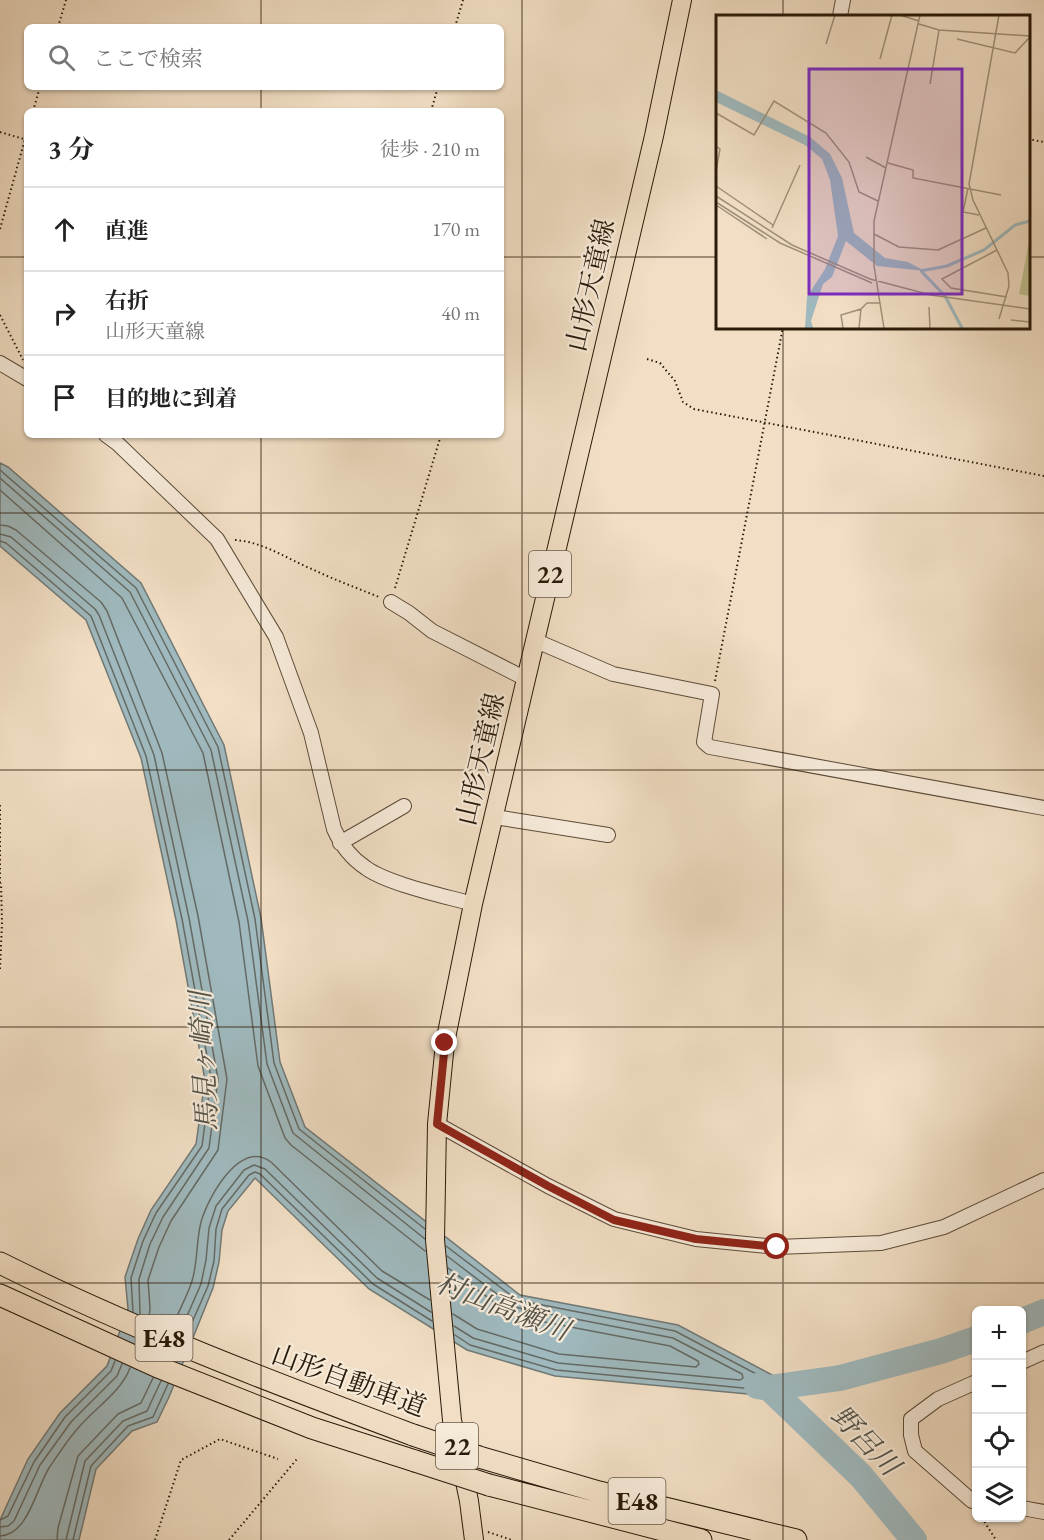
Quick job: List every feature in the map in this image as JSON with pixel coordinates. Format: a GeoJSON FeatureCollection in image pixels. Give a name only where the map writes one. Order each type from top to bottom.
{"type":"FeatureCollection","features":[{"type":"Feature","properties":{"kind":"highway","name":"山形自動車道"},"geometry":{"type":"LineString","coordinates":[[0,1263],[160,1336],[413,1435],[599,1492],[796,1540]]}},
{"type":"Feature","properties":{"kind":"highway","name":"山形自動車道"},"geometry":{"type":"LineString","coordinates":[[0,1295],[158,1367],[312,1428],[489,1485],[701,1540]]}},
{"type":"Feature","properties":{"kind":"main road","name":"山形天童線"},"geometry":{"type":"LineString","coordinates":[[472,1533],[469,1501],[452,1420],[435,1240],[437,1124],[445,1043],[473,904],[651,147],[682,0]]}},
{"type":"Feature","properties":{"kind":"street"},"geometry":{"type":"LineString","coordinates":[[840,15],[843,0]]}},
{"type":"Feature","properties":{"kind":"street"},"geometry":{"type":"LineString","coordinates":[[0,363],[24,377]]}},
{"type":"Feature","properties":{"kind":"street"},"geometry":{"type":"LineString","coordinates":[[110,438],[217,539],[276,637],[311,733],[334,829],[340,843],[367,869],[392,880],[473,904]]}},
{"type":"Feature","properties":{"kind":"street"},"geometry":{"type":"LineString","coordinates":[[391,602],[432,631],[526,679]]}},
{"type":"Feature","properties":{"kind":"street"},"geometry":{"type":"LineString","coordinates":[[534,640],[613,674],[712,694],[704,742],[710,747],[1044,808]]}},
{"type":"Feature","properties":{"kind":"street"},"geometry":{"type":"LineString","coordinates":[[340,843],[404,806]]}},
{"type":"Feature","properties":{"kind":"street"},"geometry":{"type":"LineString","coordinates":[[495,817],[608,835]]}},
{"type":"Feature","properties":{"kind":"street"},"geometry":{"type":"LineString","coordinates":[[437,1124],[614,1220],[696,1239],[777,1247],[881,1243],[944,1227],[1044,1180]]}},
{"type":"Feature","properties":{"kind":"street"},"geometry":{"type":"LineString","coordinates":[[1026,1360],[1044,1352]]}},
{"type":"Feature","properties":{"kind":"street"},"geometry":{"type":"LineString","coordinates":[[972,1384],[938,1399],[911,1419],[911,1435],[915,1451],[972,1501]]}},
{"type":"Feature","properties":{"kind":"street"},"geometry":{"type":"LineString","coordinates":[[1026,1509],[1044,1512]]}},
{"type":"Feature","properties":{"kind":"path"},"geometry":{"type":"LineString","coordinates":[[59,24],[66,0]]}},
{"type":"Feature","properties":{"kind":"path"},"geometry":{"type":"LineString","coordinates":[[456,24],[463,0]]}},
{"type":"Feature","properties":{"kind":"path"},"geometry":{"type":"LineString","coordinates":[[34,108],[39,90]]}},
{"type":"Feature","properties":{"kind":"path"},"geometry":{"type":"LineString","coordinates":[[432,108],[437,90]]}},
{"type":"Feature","properties":{"kind":"path"},"geometry":{"type":"LineString","coordinates":[[0,132],[24,139]]}},
{"type":"Feature","properties":{"kind":"path"},"geometry":{"type":"LineString","coordinates":[[1029,140],[1044,142]]}},
{"type":"Feature","properties":{"kind":"path"},"geometry":{"type":"LineString","coordinates":[[0,229],[24,147]]}},
{"type":"Feature","properties":{"kind":"path"},"geometry":{"type":"LineString","coordinates":[[0,315],[24,362]]}},
{"type":"Feature","properties":{"kind":"path"},"geometry":{"type":"LineString","coordinates":[[712,694],[783,328]]}},
{"type":"Feature","properties":{"kind":"path"},"geometry":{"type":"LineString","coordinates":[[647,359],[660,363],[675,381],[683,402],[693,409],[1044,476]]}},
{"type":"Feature","properties":{"kind":"path"},"geometry":{"type":"LineString","coordinates":[[217,539],[247,541],[276,551],[312,569],[391,602],[440,438]]}},
{"type":"Feature","properties":{"kind":"path"},"geometry":{"type":"LineString","coordinates":[[0,805],[2,923],[0,969]]}},
{"type":"Feature","properties":{"kind":"path"},"geometry":{"type":"LineString","coordinates":[[155,1540],[181,1460],[220,1439],[278,1459]]}},
{"type":"Feature","properties":{"kind":"path"},"geometry":{"type":"LineString","coordinates":[[229,1540],[297,1459]]}},
{"type":"Feature","properties":{"kind":"path"},"geometry":{"type":"LineString","coordinates":[[985,1522],[996,1540]]}},
{"type":"Feature","properties":{"kind":"path"},"geometry":{"type":"LineString","coordinates":[[472,1533],[512,1540]]}},
{"type":"Feature","properties":{"kind":"water","name":"馬見ヶ崎川"},"geometry":{"type":"Polygon","coordinates":[[[0,463],[8,467],[141,583],[224,745],[261,918],[280,1062],[305,1127],[520,1295],[678,1325],[791,1385],[779,1397],[555,1376],[467,1350],[369,1289],[255,1178],[228,1211],[222,1230],[219,1262],[213,1288],[157,1422],[132,1431],[96,1469],[79,1540],[0,1540],[0,1520],[28,1459],[60,1413],[107,1366],[128,1309],[125,1277],[138,1239],[151,1210],[196,1144],[205,1080],[176,920],[141,758],[86,620],[0,546],[0,463]]]}},
{"type":"Feature","properties":{"kind":"waterway","name":"村山高瀬川"},"geometry":{"type":"LineString","coordinates":[[1026,1319],[1044,1312]]}},
{"type":"Feature","properties":{"kind":"waterway","name":"村山高瀬川"},"geometry":{"type":"LineString","coordinates":[[757,1386],[769,1388],[840,1378],[972,1340]]}},
{"type":"Feature","properties":{"kind":"waterway","name":"野呂川"},"geometry":{"type":"LineString","coordinates":[[769,1388],[861,1476],[914,1540]]}},
{"type":"Feature","properties":{"kind":"route"},"geometry":{"type":"LineString","coordinates":[[445,1043],[437,1124],[614,1220],[696,1239],[777,1247]]}}]}
